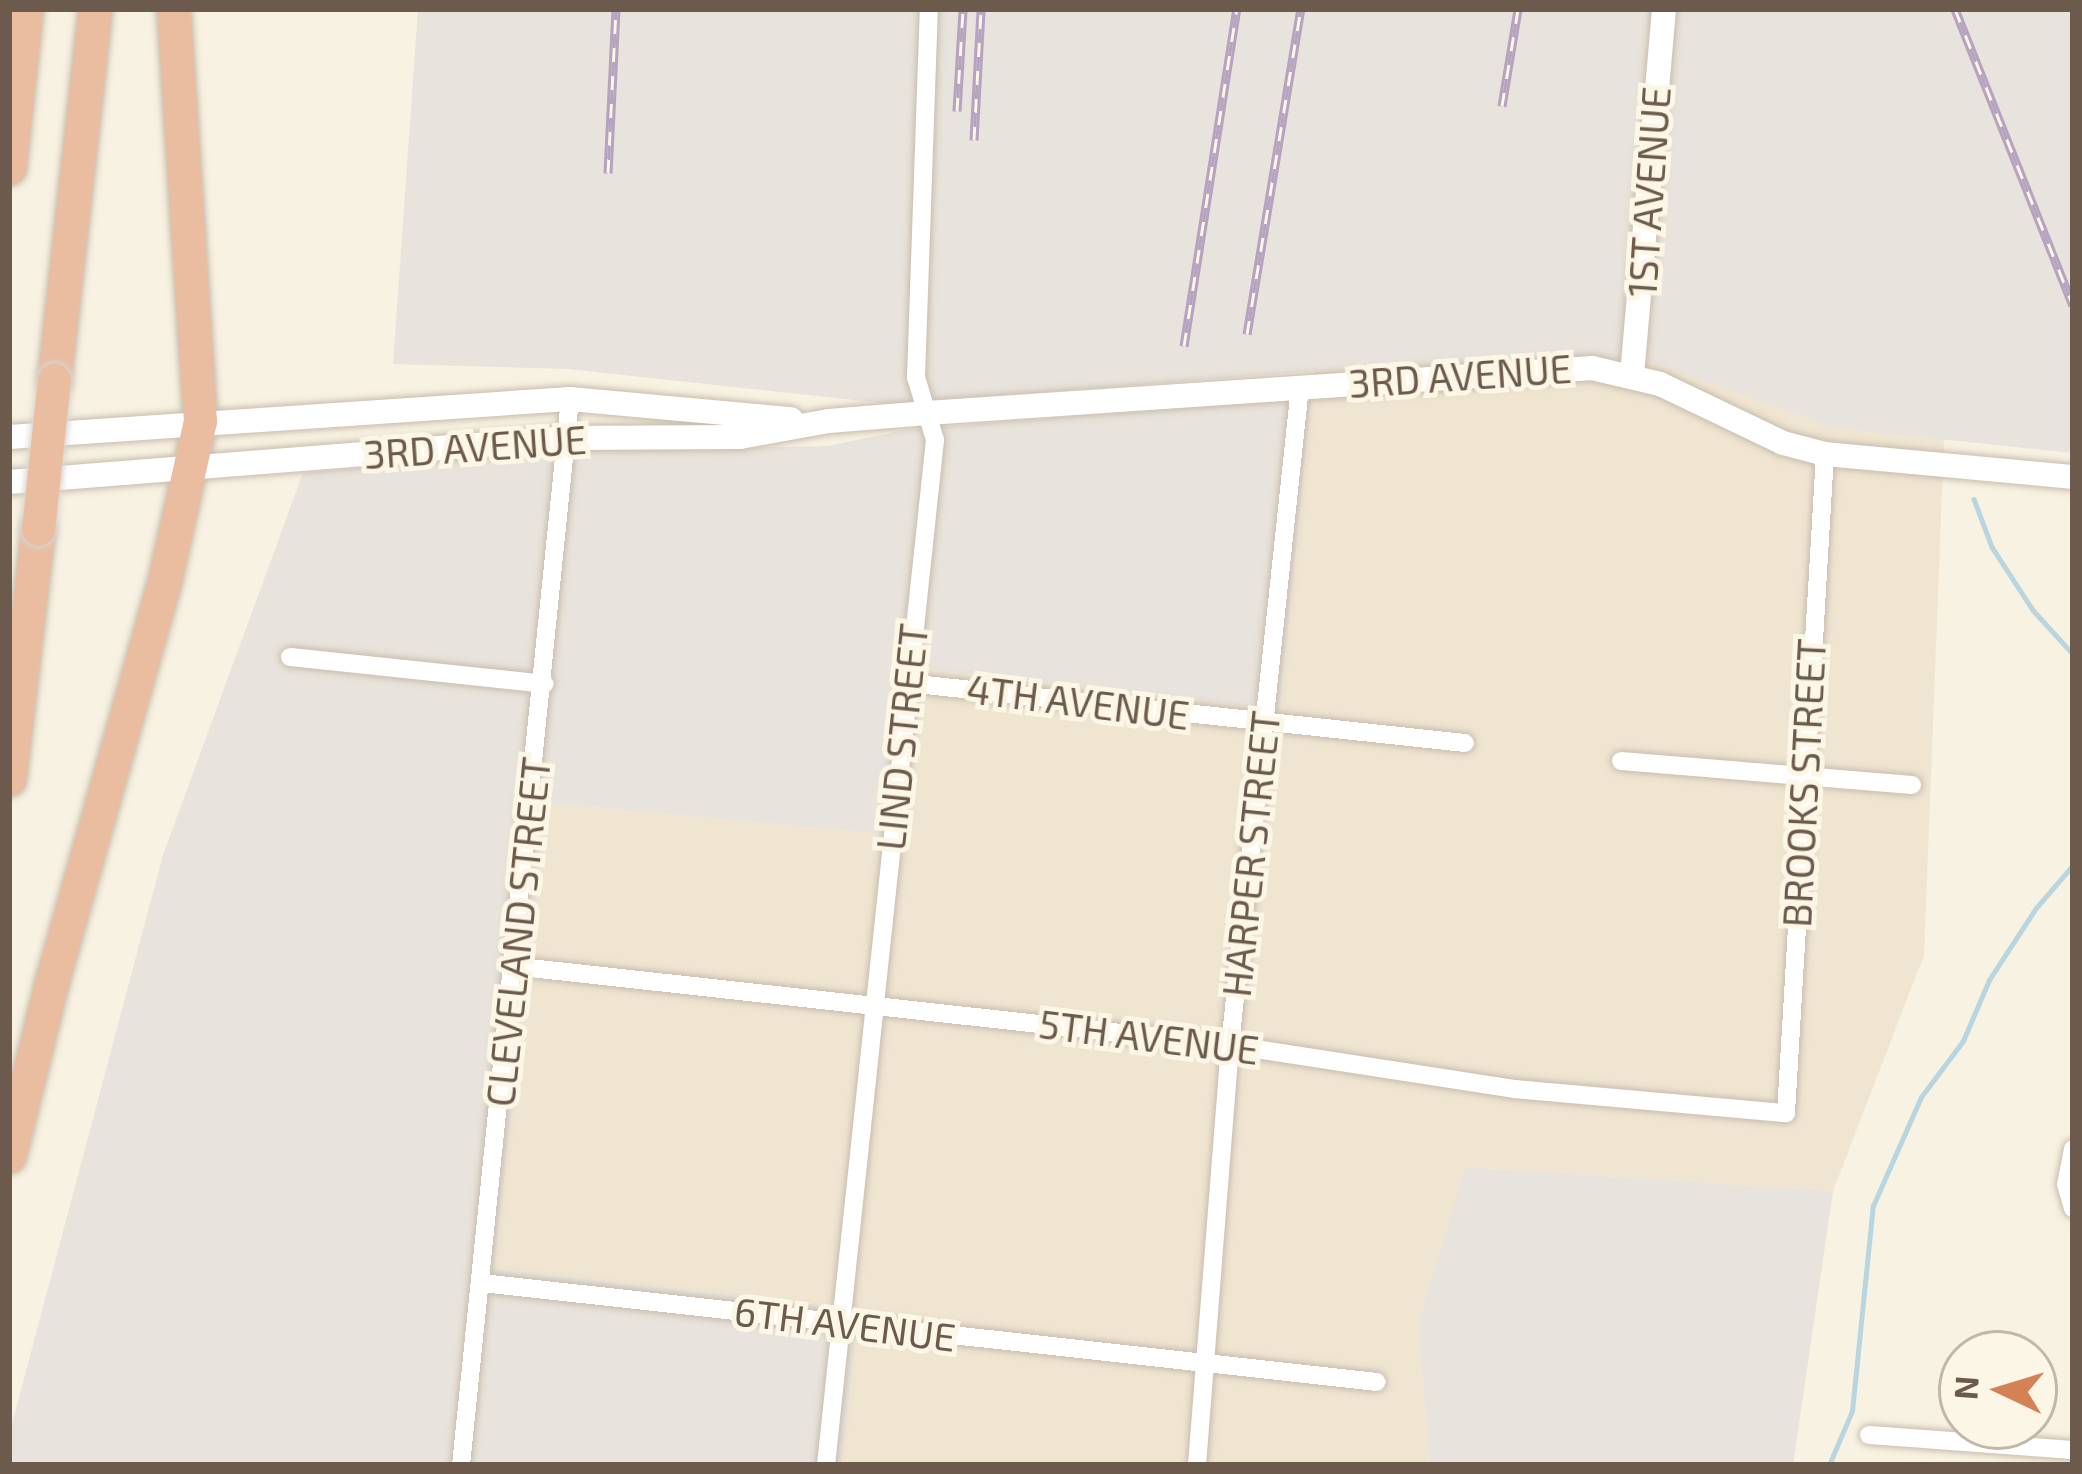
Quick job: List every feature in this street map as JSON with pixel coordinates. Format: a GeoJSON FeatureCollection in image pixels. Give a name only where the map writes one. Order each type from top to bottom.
{"type":"FeatureCollection","features":[{"type":"Feature","properties":{"kind":"highway"},"geometry":{"type":"LineString","coordinates":[[9,168],[26,9]]}},
{"type":"Feature","properties":{"kind":"highway"},"geometry":{"type":"LineString","coordinates":[[9,779],[94,9]]}},
{"type":"Feature","properties":{"kind":"highway"},"geometry":{"type":"LineString","coordinates":[[9,1156],[200,421],[173,9]]}},
{"type":"Feature","properties":{"kind":"street","name":"LIND STREET"},"geometry":{"type":"LineString","coordinates":[[826,1465],[934,440],[916,376],[929,9]]}},
{"type":"Feature","properties":{"kind":"street","name":"1ST AVENUE"},"geometry":{"type":"LineString","coordinates":[[1632,374],[1664,9]]}},
{"type":"Feature","properties":{"kind":"street","name":"3RD AVENUE"},"geometry":{"type":"LineString","coordinates":[[9,482],[567,438],[740,437],[830,421],[1531,368],[1592,368],[1632,374],[1783,442],[1825,454],[2073,477]]}},
{"type":"Feature","properties":{"kind":"street","name":"HARPER STREET"},"geometry":{"type":"LineString","coordinates":[[1197,1465],[1209,1367],[1230,1045],[1300,387]]}},
{"type":"Feature","properties":{"kind":"street","name":"3RD AVENUE"},"geometry":{"type":"LineString","coordinates":[[9,437],[570,399],[830,421]]}},
{"type":"Feature","properties":{"kind":"street","name":"CLEVELAND STREET"},"geometry":{"type":"LineString","coordinates":[[460,1465],[545,684],[570,399]]}},
{"type":"Feature","properties":{"kind":"street","name":"BROOKS STREET"},"geometry":{"type":"LineString","coordinates":[[1786,1113],[1802,777],[1825,454]]}},
{"type":"Feature","properties":{"kind":"street"},"geometry":{"type":"LineString","coordinates":[[290,657],[545,684]]}},
{"type":"Feature","properties":{"kind":"street","name":"4TH AVENUE"},"geometry":{"type":"LineString","coordinates":[[907,682],[1465,743]]}},
{"type":"Feature","properties":{"kind":"street"},"geometry":{"type":"LineString","coordinates":[[1622,761],[1912,784]]}},
{"type":"Feature","properties":{"kind":"street","name":"5TH AVENUE"},"geometry":{"type":"LineString","coordinates":[[512,966],[1230,1045],[1515,1089],[1786,1113]]}},
{"type":"Feature","properties":{"kind":"street"},"geometry":{"type":"LineString","coordinates":[[2073,1149],[2066,1184],[2073,1208]]}},
{"type":"Feature","properties":{"kind":"street","name":"6TH AVENUE"},"geometry":{"type":"LineString","coordinates":[[482,1283],[1376,1382]]}},
{"type":"Feature","properties":{"kind":"street"},"geometry":{"type":"LineString","coordinates":[[1869,1435],[2073,1450]]}},
{"type":"Feature","properties":{"kind":"shaded area"},"geometry":{"type":"Polygon","coordinates":[[[418,9],[2073,9],[2073,453],[1834,428],[1641,358],[1314,371],[891,404],[568,369],[393,364],[418,9]]]}},
{"type":"Feature","properties":{"kind":"shaded area"},"geometry":{"type":"Polygon","coordinates":[[[1642,358],[1834,428],[1944,439],[1924,955],[1833,1191],[1467,1167],[1418,1323],[1430,1465],[842,1465],[859,1309],[494,1269],[548,803],[904,836],[923,669],[1280,710],[1315,371],[1642,358]]]}},
{"type":"Feature","properties":{"kind":"shaded area"},"geometry":{"type":"Polygon","coordinates":[[[1312,396],[1280,710],[924,669],[904,836],[548,803],[494,1269],[859,1309],[842,1465],[9,1465],[9,1435],[163,855],[303,473],[548,451],[828,446],[904,430],[1312,396]]]}},
{"type":"Feature","properties":{"kind":"shaded area"},"geometry":{"type":"Polygon","coordinates":[[[1466,1167],[1833,1191],[1793,1465],[1430,1465],[1418,1323],[1466,1167]]]}},
{"type":"Feature","properties":{"kind":"waterway"},"geometry":{"type":"LineString","coordinates":[[1974,499],[1992,547],[2033,610],[2073,654]]}},
{"type":"Feature","properties":{"kind":"waterway"},"geometry":{"type":"LineString","coordinates":[[1829,1465],[1852,1411],[1873,1206],[1921,1097],[1963,1041],[1989,980],[2036,908],[2073,865]]}},
{"type":"Feature","properties":{"kind":"railway"},"geometry":{"type":"LineString","coordinates":[[608,173],[616,9]]}},
{"type":"Feature","properties":{"kind":"railway"},"geometry":{"type":"LineString","coordinates":[[957,111],[963,9]]}},
{"type":"Feature","properties":{"kind":"railway"},"geometry":{"type":"LineString","coordinates":[[974,140],[981,9]]}},
{"type":"Feature","properties":{"kind":"railway"},"geometry":{"type":"LineString","coordinates":[[1184,346],[1237,9]]}},
{"type":"Feature","properties":{"kind":"railway"},"geometry":{"type":"LineString","coordinates":[[1247,334],[1301,9]]}},
{"type":"Feature","properties":{"kind":"railway"},"geometry":{"type":"LineString","coordinates":[[1502,106],[1518,9]]}},
{"type":"Feature","properties":{"kind":"railway"},"geometry":{"type":"LineString","coordinates":[[1955,9],[2073,305]]}}]}
